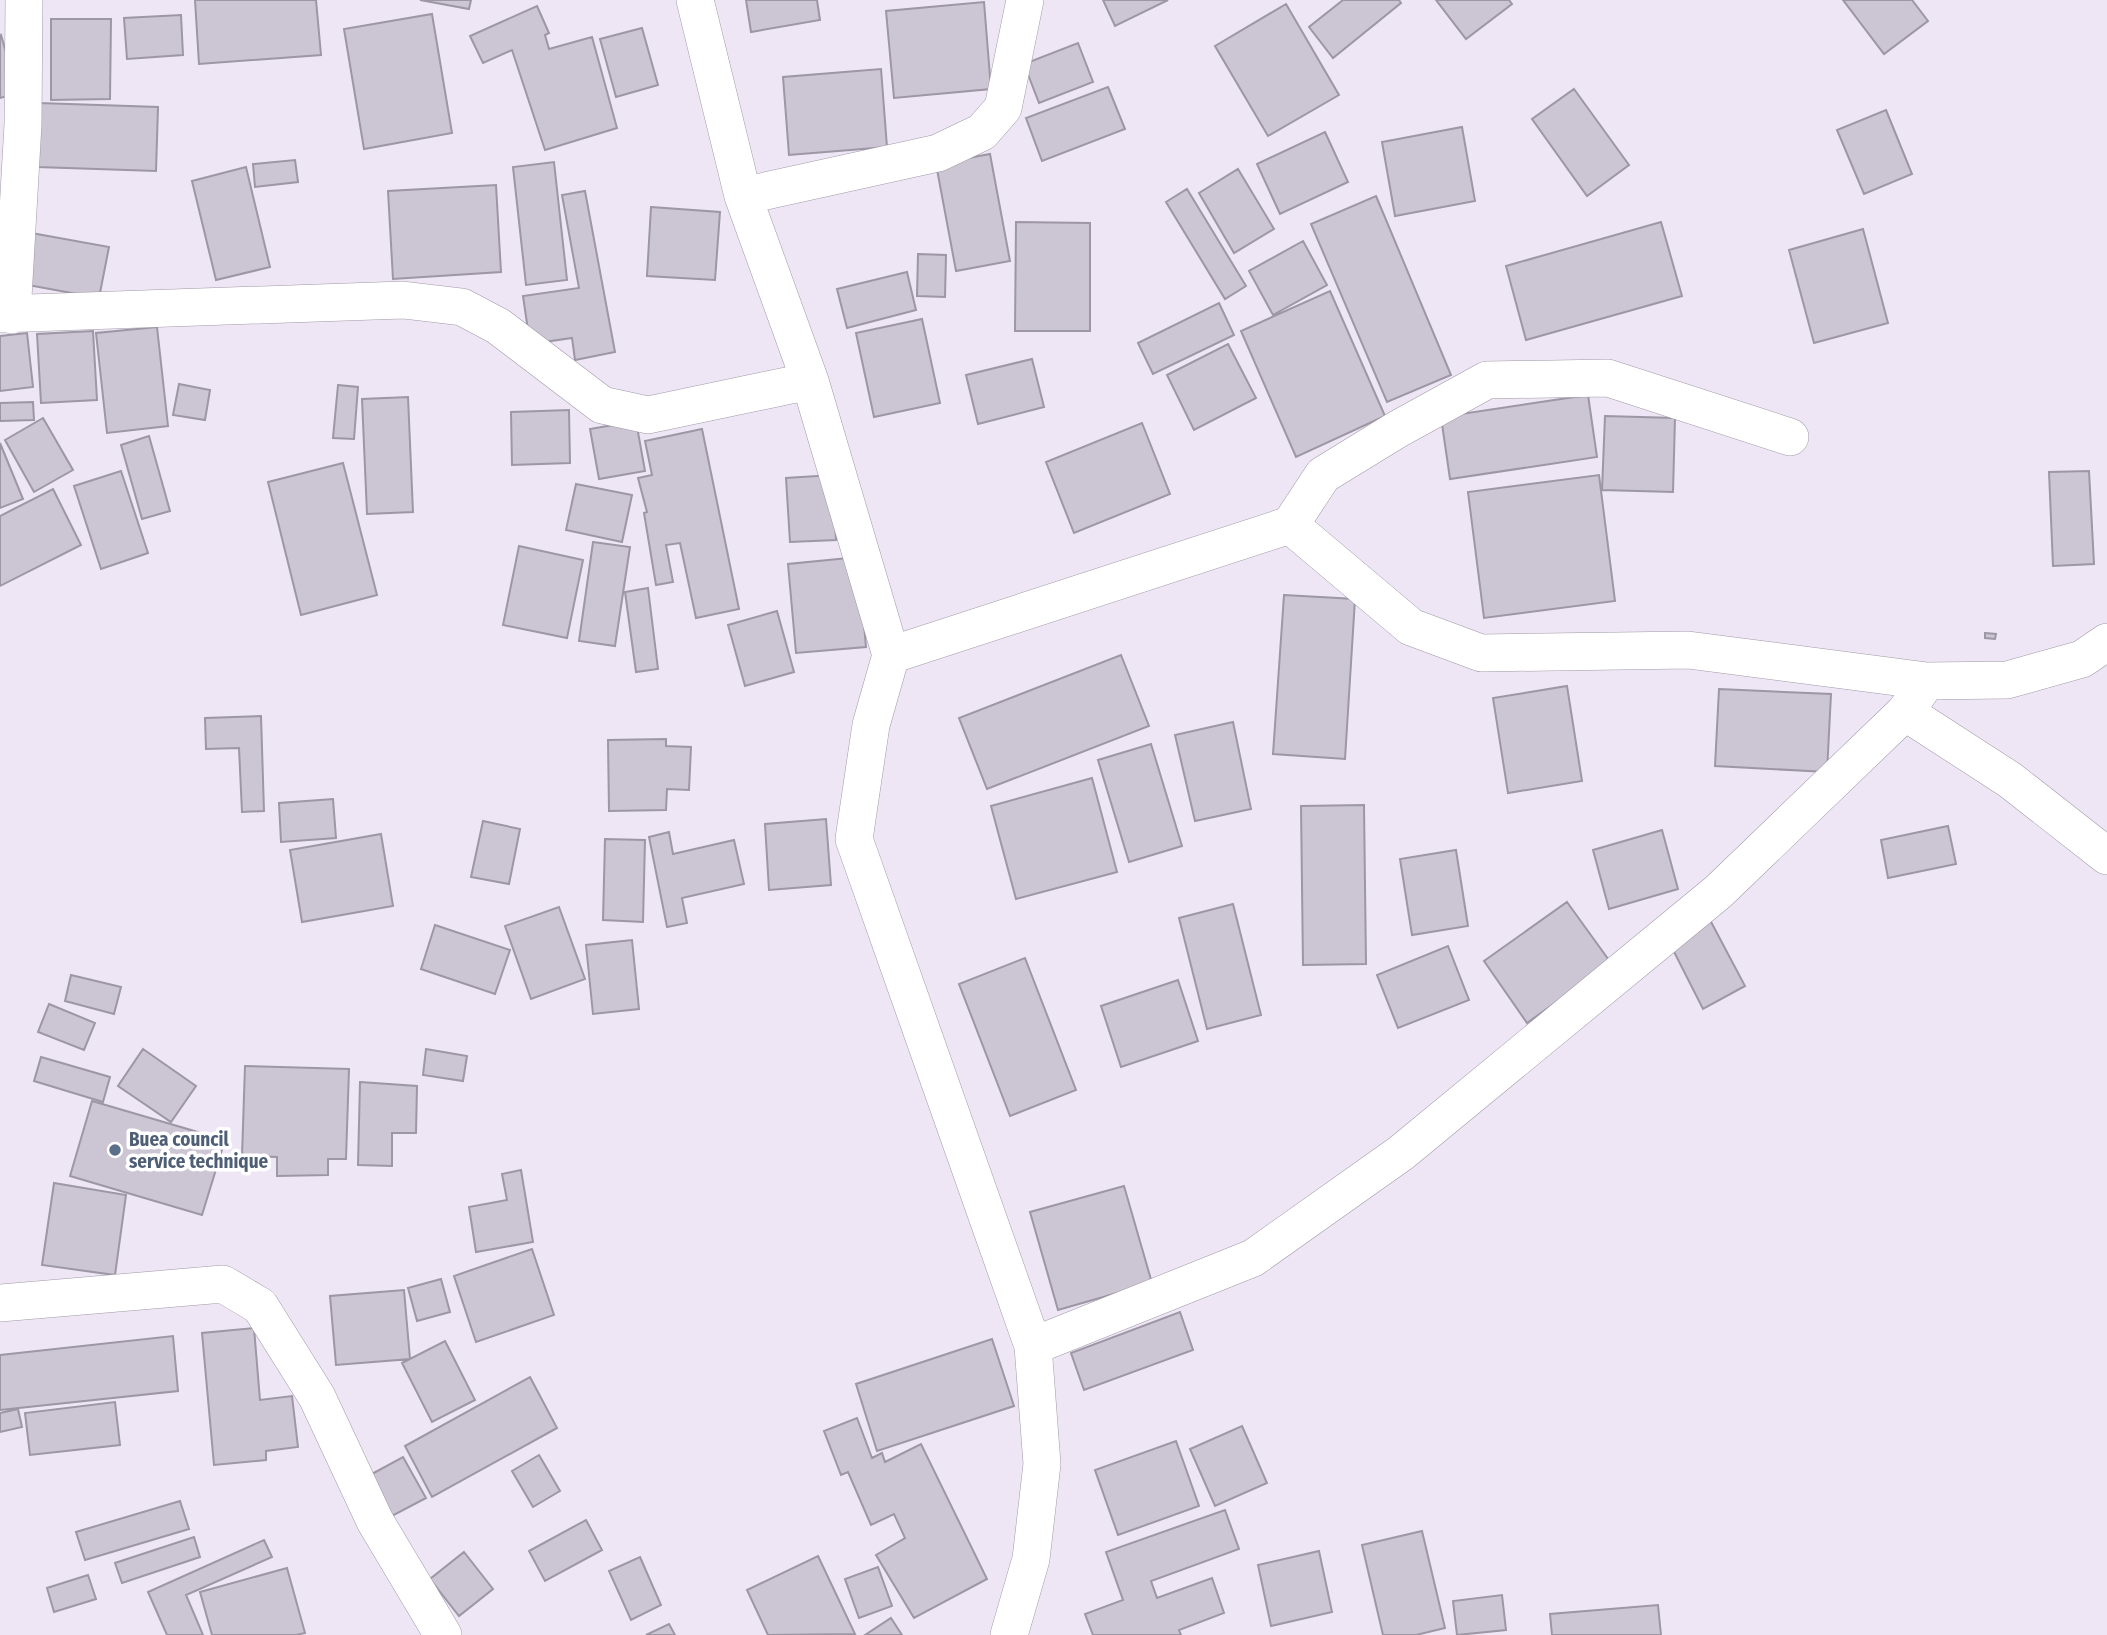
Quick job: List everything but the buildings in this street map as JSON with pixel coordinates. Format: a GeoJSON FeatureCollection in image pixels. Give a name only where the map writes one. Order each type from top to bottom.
{"type":"FeatureCollection","features":[{"type":"Feature","properties":{"kind":"street"},"geometry":{"type":"LineString","coordinates":[[24,0],[23,124],[6,314],[403,300],[462,307],[498,326],[602,405],[648,415],[810,380]]}},
{"type":"Feature","properties":{"kind":"street"},"geometry":{"type":"LineString","coordinates":[[695,0],[743,196],[810,380],[891,654],[871,725],[854,839],[1033,1346],[1042,1464],[1031,1559],[1009,1635]]}},
{"type":"Feature","properties":{"kind":"street"},"geometry":{"type":"LineString","coordinates":[[743,196],[938,153],[982,132],[1003,108],[1026,0]]}},
{"type":"Feature","properties":{"kind":"street"},"geometry":{"type":"LineString","coordinates":[[891,654],[1290,525],[1323,475],[1486,380],[1608,378],[1790,437]]}},
{"type":"Feature","properties":{"kind":"street"},"geometry":{"type":"LineString","coordinates":[[1290,525],[1411,627],[1481,653],[1688,650],[1927,681],[2007,680],[2081,659],[2107,642]]}},
{"type":"Feature","properties":{"kind":"street"},"geometry":{"type":"LineString","coordinates":[[1033,1346],[1253,1258],[1401,1153],[1718,892],[1905,712],[1927,681]]}},
{"type":"Feature","properties":{"kind":"street"},"geometry":{"type":"LineString","coordinates":[[1905,712],[2010,780],[2107,856]]}},
{"type":"Feature","properties":{"kind":"street"},"geometry":{"type":"LineString","coordinates":[[0,1303],[223,1284],[260,1306],[317,1397],[375,1521],[443,1635]]}},
{"type":"Feature","properties":{"kind":"place","name":"Buea council service technique"},"geometry":{"type":"Point","coordinates":[115,1150]}}]}
